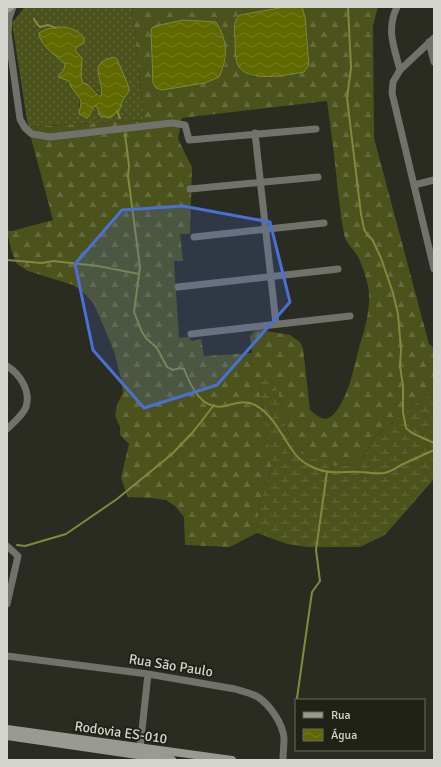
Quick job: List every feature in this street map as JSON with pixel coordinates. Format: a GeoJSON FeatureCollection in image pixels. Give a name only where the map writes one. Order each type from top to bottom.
{"type":"FeatureCollection","features":[{"type":"Feature","properties":{"kind":"main road","name":"Rodovia ES-010"},"geometry":{"type":"LineString","coordinates":[[7,729],[172,760]]}},
{"type":"Feature","properties":{"kind":"main road","name":"Rodovia ES-010"},"geometry":{"type":"LineString","coordinates":[[7,736],[138,754],[232,760]]}},
{"type":"Feature","properties":{"kind":"street"},"geometry":{"type":"LineString","coordinates":[[13,7],[9,18],[8,42],[20,119],[25,128],[32,134],[50,137],[172,124],[185,125],[189,140],[255,133],[316,129]]}},
{"type":"Feature","properties":{"kind":"street"},"geometry":{"type":"LineString","coordinates":[[397,7],[390,29],[400,70]]}},
{"type":"Feature","properties":{"kind":"street"},"geometry":{"type":"LineString","coordinates":[[431,40],[400,70],[393,82],[392,93],[434,268]]}},
{"type":"Feature","properties":{"kind":"street"},"geometry":{"type":"LineString","coordinates":[[431,40],[434,62]]}},
{"type":"Feature","properties":{"kind":"street"},"geometry":{"type":"LineString","coordinates":[[255,133],[276,324]]}},
{"type":"Feature","properties":{"kind":"street"},"geometry":{"type":"LineString","coordinates":[[190,189],[318,177]]}},
{"type":"Feature","properties":{"kind":"street"},"geometry":{"type":"LineString","coordinates":[[414,185],[434,180]]}},
{"type":"Feature","properties":{"kind":"street"},"geometry":{"type":"LineString","coordinates":[[194,237],[324,223]]}},
{"type":"Feature","properties":{"kind":"street"},"geometry":{"type":"LineString","coordinates":[[178,287],[338,269]]}},
{"type":"Feature","properties":{"kind":"street"},"geometry":{"type":"LineString","coordinates":[[191,334],[350,316]]}},
{"type":"Feature","properties":{"kind":"street"},"geometry":{"type":"LineString","coordinates":[[7,366],[20,376],[25,389],[26,397],[26,406],[22,413],[7,429]]}},
{"type":"Feature","properties":{"kind":"street"},"geometry":{"type":"LineString","coordinates":[[7,546],[18,556],[7,604]]}},
{"type":"Feature","properties":{"kind":"street","name":"Rua São Paulo"},"geometry":{"type":"LineString","coordinates":[[7,656],[148,674],[235,689],[258,697],[266,704],[277,718],[283,732],[283,760]]}},
{"type":"Feature","properties":{"kind":"street"},"geometry":{"type":"LineString","coordinates":[[138,754],[148,674]]}},
{"type":"Feature","properties":{"kind":"highlighted area"},"geometry":{"type":"Polygon","coordinates":[[[183,206],[270,222],[290,302],[217,385],[144,408],[93,350],[75,264],[122,210],[183,206]]]}},
{"type":"Feature","properties":{"kind":"green space"},"geometry":{"type":"Polygon","coordinates":[[[132,7],[144,120],[28,127],[12,23],[24,8],[132,7]],[[59,27],[47,29],[42,42],[65,64],[64,69],[61,72],[61,78],[69,81],[80,101],[79,107],[90,115],[94,106],[116,115],[126,96],[98,75],[102,91],[101,96],[87,84],[83,83],[81,78],[82,63],[76,48],[82,44],[84,38],[70,28],[59,27]]]}},
{"type":"Feature","properties":{"kind":"green space"},"geometry":{"type":"Polygon","coordinates":[[[132,7],[285,7],[240,15],[234,27],[235,45],[242,70],[255,77],[309,57],[305,17],[302,7],[378,7],[373,26],[374,138],[429,344],[434,348],[434,393],[416,403],[376,436],[363,458],[350,465],[334,466],[302,454],[292,443],[285,424],[277,388],[270,379],[264,379],[259,385],[272,467],[259,506],[257,533],[230,547],[185,545],[184,517],[175,506],[166,500],[128,497],[121,478],[129,444],[120,435],[120,427],[115,416],[117,405],[123,392],[121,379],[114,351],[94,304],[84,293],[73,285],[28,271],[17,264],[12,253],[7,231],[53,220],[28,127],[144,120],[132,7]],[[183,20],[152,28],[152,65],[219,77],[224,67],[226,58],[224,41],[220,29],[214,22],[183,20]],[[327,101],[182,118],[178,139],[192,167],[190,234],[180,234],[183,261],[174,261],[179,338],[189,337],[191,341],[201,339],[204,356],[252,353],[250,336],[255,331],[261,330],[290,335],[300,342],[303,348],[310,410],[317,416],[324,419],[330,417],[337,410],[345,396],[353,373],[369,307],[369,290],[361,263],[346,240],[344,234],[327,101]]]}},
{"type":"Feature","properties":{"kind":"green space"},"geometry":{"type":"Polygon","coordinates":[[[264,379],[270,379],[277,388],[285,424],[292,443],[302,454],[335,466],[350,465],[363,458],[376,436],[416,403],[434,393],[434,479],[385,535],[360,547],[307,547],[287,544],[257,533],[259,506],[272,467],[259,385],[264,379]]]}},
{"type":"Feature","properties":{"kind":"water"},"geometry":{"type":"Polygon","coordinates":[[[285,7],[302,7],[305,17],[309,65],[304,72],[277,76],[257,76],[248,74],[241,70],[237,63],[235,51],[234,26],[238,17],[240,15],[285,7]]]}},
{"type":"Feature","properties":{"kind":"water"},"geometry":{"type":"Polygon","coordinates":[[[183,20],[216,22],[225,43],[225,56],[222,70],[219,77],[205,83],[162,90],[156,88],[153,83],[152,28],[183,20]]]}},
{"type":"Feature","properties":{"kind":"water"},"geometry":{"type":"Polygon","coordinates":[[[59,27],[73,29],[79,32],[84,38],[84,43],[76,48],[76,51],[82,58],[81,77],[83,83],[87,84],[99,96],[101,96],[102,90],[98,68],[105,60],[114,57],[117,59],[129,91],[123,100],[119,111],[110,118],[100,116],[97,107],[94,106],[87,118],[79,114],[81,103],[80,99],[69,81],[58,77],[64,69],[65,64],[45,46],[39,33],[47,29],[59,27]]]}},
{"type":"Feature","properties":{"kind":"waterway"},"geometry":{"type":"LineString","coordinates":[[348,7],[351,68],[347,98],[361,214],[364,229],[368,236],[372,239],[381,258],[393,293],[398,314],[401,350],[400,366],[403,386],[403,412],[406,428],[412,433],[434,443]]}},
{"type":"Feature","properties":{"kind":"waterway"},"geometry":{"type":"LineString","coordinates":[[34,19],[40,27],[48,25],[56,28]]}},
{"type":"Feature","properties":{"kind":"waterway"},"geometry":{"type":"LineString","coordinates":[[117,111],[120,118]]}},
{"type":"Feature","properties":{"kind":"waterway"},"geometry":{"type":"LineString","coordinates":[[125,134],[129,166],[128,176],[140,267],[134,312],[142,332],[157,348],[167,367],[173,370],[180,368],[184,369],[198,396],[210,405],[217,407],[240,402],[251,403],[262,409],[273,420],[298,458],[322,471],[384,473],[434,450]]}},
{"type":"Feature","properties":{"kind":"waterway"},"geometry":{"type":"LineString","coordinates":[[7,260],[42,263],[53,261],[98,266],[139,274]]}},
{"type":"Feature","properties":{"kind":"waterway"},"geometry":{"type":"LineString","coordinates":[[17,545],[25,546],[66,534],[117,499],[172,454],[193,432],[214,405]]}},
{"type":"Feature","properties":{"kind":"waterway"},"geometry":{"type":"LineString","coordinates":[[297,698],[312,592],[320,581],[316,550],[327,472]]}}]}
